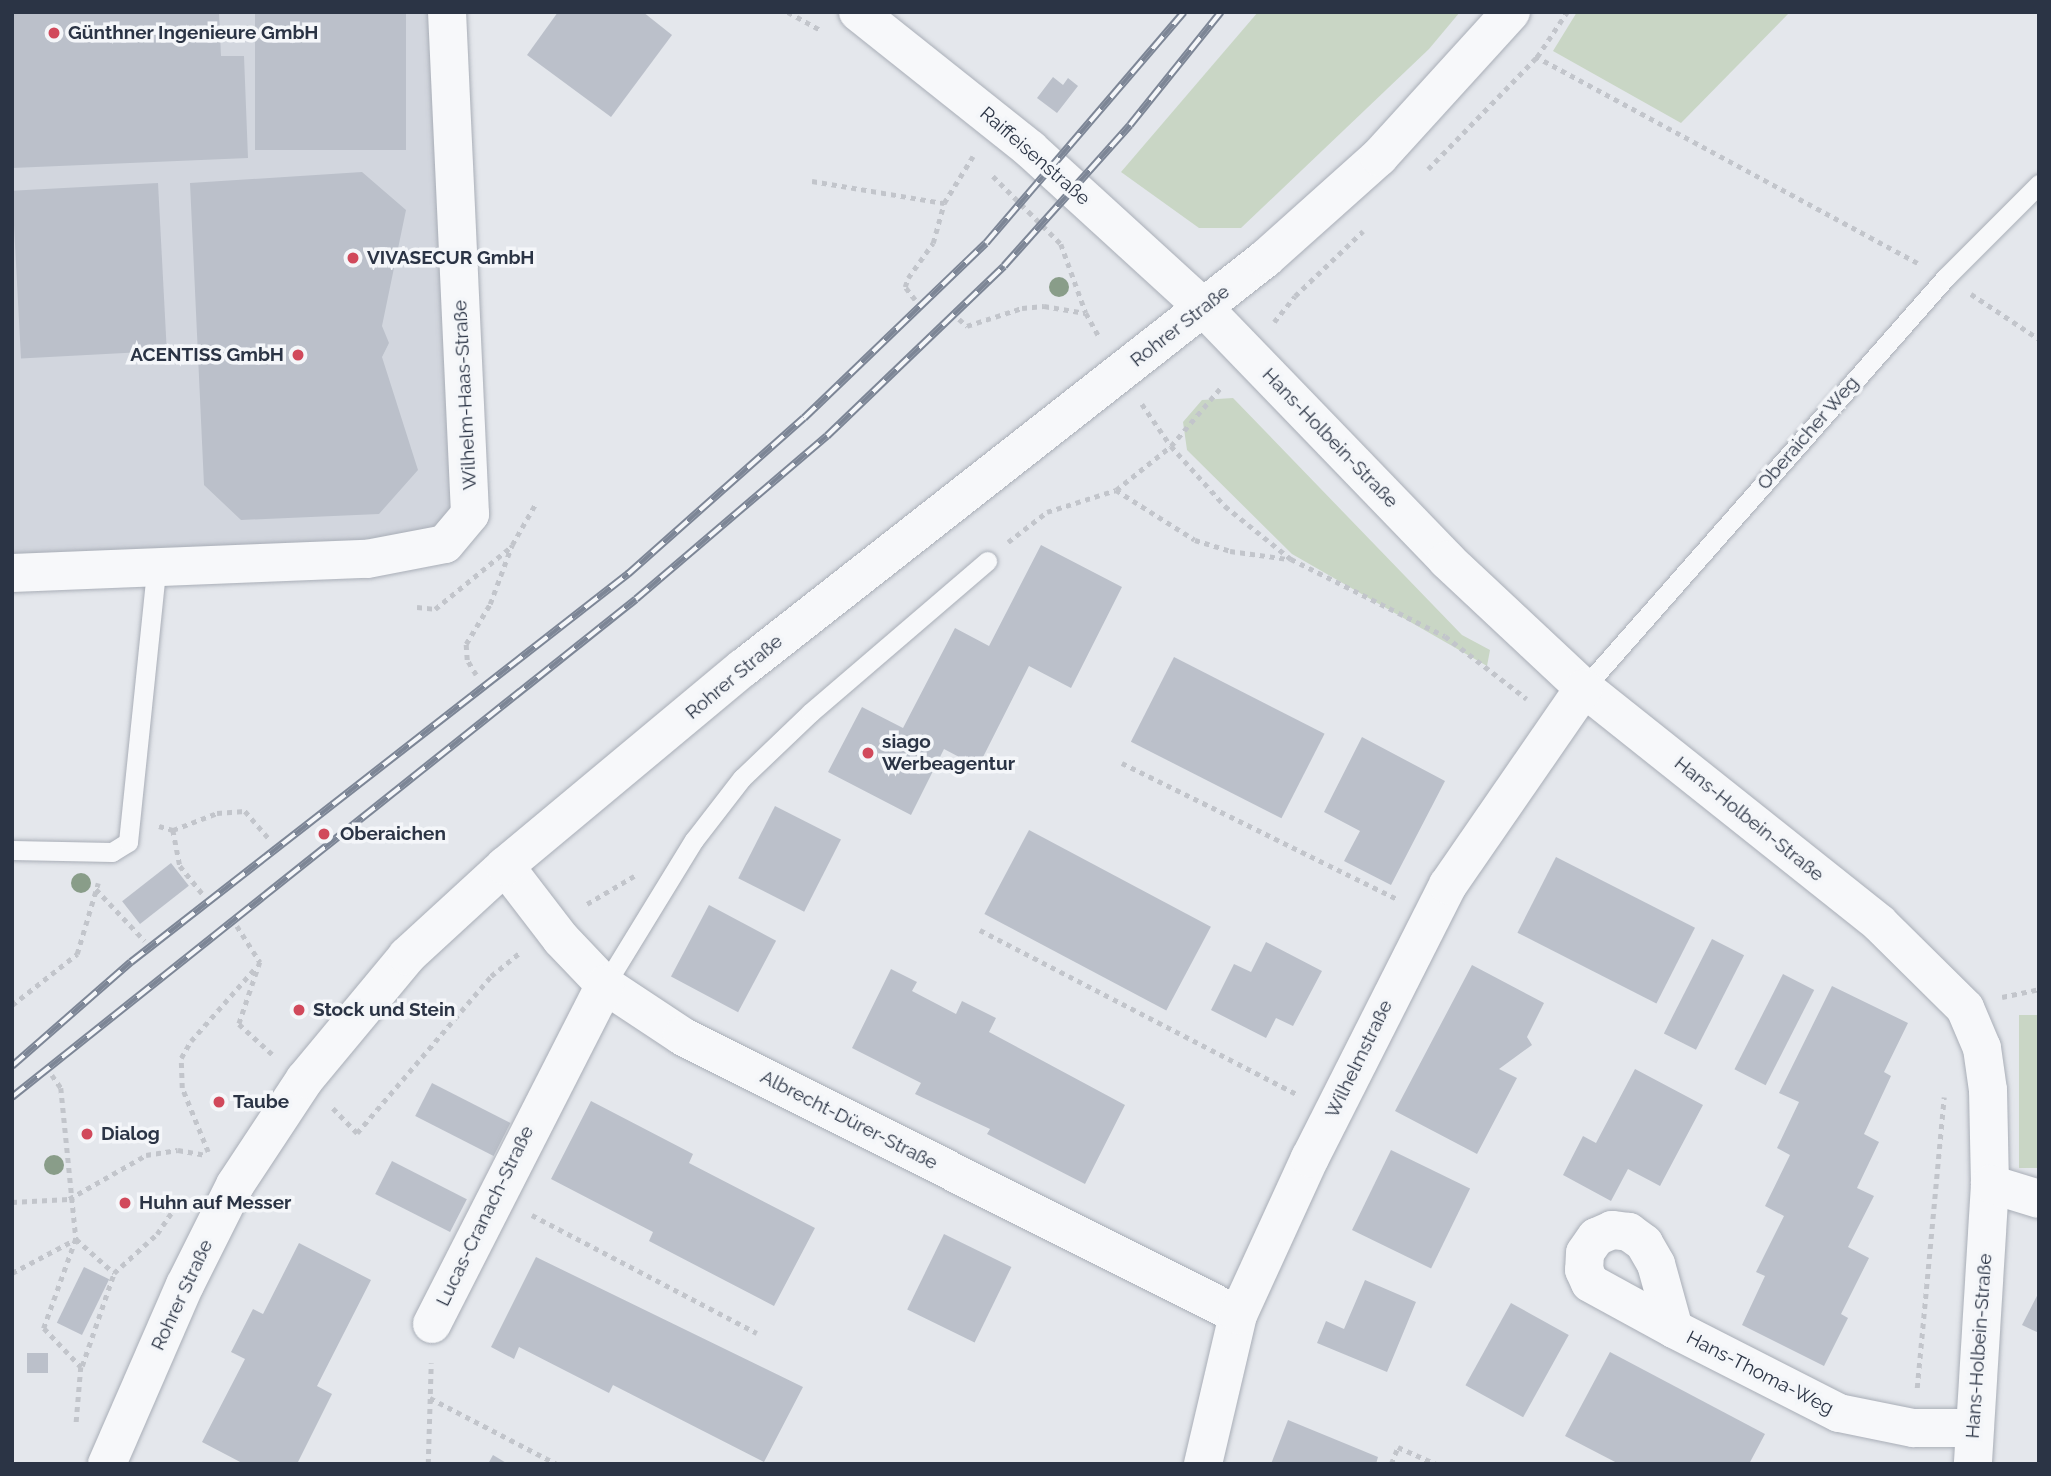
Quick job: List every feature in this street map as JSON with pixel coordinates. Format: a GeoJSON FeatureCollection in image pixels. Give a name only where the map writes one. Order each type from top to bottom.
{"type":"FeatureCollection","features":[{"type":"Feature","properties":{"kind":"street","name":"Wilhelm-Haas-Straße"},"geometry":{"type":"LineString","coordinates":[[12,573],[367,559],[445,544],[470,514],[447,12]]}},
{"type":"Feature","properties":{"kind":"street","name":"Raiffeisenstraße"},"geometry":{"type":"LineString","coordinates":[[858,12],[1030,149],[1204,308]]}},
{"type":"Feature","properties":{"kind":"street","name":"Rohrer Straße"},"geometry":{"type":"LineString","coordinates":[[107,1464],[185,1285],[235,1185],[268,1131],[305,1079],[407,956],[505,866],[743,668],[1204,308],[1379,157],[1503,23]]}},
{"type":"Feature","properties":{"kind":"street","name":"Hans-Holbein-Straße"},"geometry":{"type":"LineString","coordinates":[[1204,308],[1447,560],[1584,688],[1878,923],[1965,1009],[1982,1048],[1988,1090],[1990,1184],[1973,1446]]}},
{"type":"Feature","properties":{"kind":"street","name":"Wilhelmstraße"},"geometry":{"type":"LineString","coordinates":[[1203,1464],[1238,1315],[1332,1113],[1432,916],[1558,723],[1584,688]]}},
{"type":"Feature","properties":{"kind":"street","name":"Albrecht-Dürer-Straße"},"geometry":{"type":"LineString","coordinates":[[505,866],[551,926],[605,985],[682,1036],[1238,1315]]}},
{"type":"Feature","properties":{"kind":"street","name":"Lucas-Cranach-Straße"},"geometry":{"type":"LineString","coordinates":[[432,1324],[605,985]]}},
{"type":"Feature","properties":{"kind":"street"},"geometry":{"type":"LineString","coordinates":[[1990,1184],[2039,1199]]}},
{"type":"Feature","properties":{"kind":"street","name":"Hans-Thoma-Weg"},"geometry":{"type":"LineString","coordinates":[[1674,1329],[1839,1413],[1913,1428],[1973,1446]]}},
{"type":"Feature","properties":{"kind":"lane","name":"Oberaicher Weg"},"geometry":{"type":"LineString","coordinates":[[1584,688],[1946,277],[2039,184]]}},
{"type":"Feature","properties":{"kind":"lane"},"geometry":{"type":"LineString","coordinates":[[605,985],[694,840],[742,778],[801,721],[987,561]]}},
{"type":"Feature","properties":{"kind":"lane"},"geometry":{"type":"LineString","coordinates":[[12,850],[112,852],[128,842],[156,569]]}},
{"type":"Feature","properties":{"kind":"path"},"geometry":{"type":"LineString","coordinates":[[788,12],[828,36]]}},
{"type":"Feature","properties":{"kind":"path"},"geometry":{"type":"LineString","coordinates":[[1503,23],[1946,277],[2039,339]]}},
{"type":"Feature","properties":{"kind":"path"},"geometry":{"type":"LineString","coordinates":[[963,147],[1061,244],[1086,313],[1121,372],[1171,446],[1225,506],[1291,559],[1445,636],[1558,723]]}},
{"type":"Feature","properties":{"kind":"path"},"geometry":{"type":"LineString","coordinates":[[915,300],[905,287],[933,243],[944,203],[973,155]]}},
{"type":"Feature","properties":{"kind":"path"},"geometry":{"type":"LineString","coordinates":[[812,181],[944,203]]}},
{"type":"Feature","properties":{"kind":"path"},"geometry":{"type":"LineString","coordinates":[[959,319],[967,326],[1022,308],[1044,306],[1086,313]]}},
{"type":"Feature","properties":{"kind":"path"},"geometry":{"type":"LineString","coordinates":[[987,561],[1046,512],[1116,490],[1171,446],[1250,354]]}},
{"type":"Feature","properties":{"kind":"path"},"geometry":{"type":"LineString","coordinates":[[1116,490],[1195,540],[1230,551],[1291,559]]}},
{"type":"Feature","properties":{"kind":"path"},"geometry":{"type":"LineString","coordinates":[[476,675],[467,660],[466,644],[490,604],[512,545],[536,503]]}},
{"type":"Feature","properties":{"kind":"path"},"geometry":{"type":"LineString","coordinates":[[417,607],[435,609],[512,545]]}},
{"type":"Feature","properties":{"kind":"path"},"geometry":{"type":"LineString","coordinates":[[1122,763],[1432,916]]}},
{"type":"Feature","properties":{"kind":"path"},"geometry":{"type":"LineString","coordinates":[[203,894],[180,866],[173,831],[218,813],[246,811],[270,840]]}},
{"type":"Feature","properties":{"kind":"path"},"geometry":{"type":"LineString","coordinates":[[357,1133],[492,976],[551,926],[694,840]]}},
{"type":"Feature","properties":{"kind":"path"},"geometry":{"type":"LineString","coordinates":[[12,1005],[77,954],[101,875],[128,842]]}},
{"type":"Feature","properties":{"kind":"path"},"geometry":{"type":"LineString","coordinates":[[96,889],[145,941]]}},
{"type":"Feature","properties":{"kind":"path"},"geometry":{"type":"LineString","coordinates":[[237,926],[260,962]]}},
{"type":"Feature","properties":{"kind":"path"},"geometry":{"type":"LineString","coordinates":[[980,930],[1332,1113]]}},
{"type":"Feature","properties":{"kind":"path"},"geometry":{"type":"LineString","coordinates":[[259,1042],[239,1024],[260,962]]}},
{"type":"Feature","properties":{"kind":"path"},"geometry":{"type":"LineString","coordinates":[[210,1155],[182,1088],[181,1058],[260,962]]}},
{"type":"Feature","properties":{"kind":"path"},"geometry":{"type":"LineString","coordinates":[[52,1075],[61,1088],[69,1199],[76,1240],[44,1328],[82,1367]]}},
{"type":"Feature","properties":{"kind":"path"},"geometry":{"type":"LineString","coordinates":[[1913,1428],[1945,1088]]}},
{"type":"Feature","properties":{"kind":"path"},"geometry":{"type":"LineString","coordinates":[[203,1167],[218,1145]]}},
{"type":"Feature","properties":{"kind":"path"},"geometry":{"type":"LineString","coordinates":[[12,1202],[69,1199],[146,1155],[178,1150],[210,1155]]}},
{"type":"Feature","properties":{"kind":"path"},"geometry":{"type":"LineString","coordinates":[[496,1196],[757,1333]]}},
{"type":"Feature","properties":{"kind":"path"},"geometry":{"type":"LineString","coordinates":[[114,1273],[122,1270],[157,1234],[180,1200]]}},
{"type":"Feature","properties":{"kind":"path"},"geometry":{"type":"LineString","coordinates":[[76,1240],[114,1273]]}},
{"type":"Feature","properties":{"kind":"path"},"geometry":{"type":"LineString","coordinates":[[12,1273],[76,1240]]}},
{"type":"Feature","properties":{"kind":"path"},"geometry":{"type":"LineString","coordinates":[[76,1438],[82,1367],[114,1273]]}},
{"type":"Feature","properties":{"kind":"path","name":"Lucas-Cranach-Straße"},"geometry":{"type":"LineString","coordinates":[[428,1464],[432,1324]]}},
{"type":"Feature","properties":{"kind":"path"},"geometry":{"type":"LineString","coordinates":[[430,1398],[557,1464]]}},
{"type":"Feature","properties":{"kind":"path"},"geometry":{"type":"LineString","coordinates":[[1391,1464],[1398,1447],[1436,1464]]}},
{"type":"Feature","properties":{"kind":"shaded area"},"geometry":{"type":"Polygon","coordinates":[[[12,12],[447,12],[470,514],[445,544],[12,573],[12,12]]]}},
{"type":"Feature","properties":{"kind":"green space"},"geometry":{"type":"Polygon","coordinates":[[[1258,12],[1460,12],[1429,49],[1241,228],[1199,228],[1121,172],[1258,12]]]}},
{"type":"Feature","properties":{"kind":"green space"},"geometry":{"type":"Polygon","coordinates":[[[1577,12],[1790,12],[1681,123],[1553,51],[1577,12]]]}},
{"type":"Feature","properties":{"kind":"green space"},"geometry":{"type":"Polygon","coordinates":[[[1233,398],[1462,635],[1490,650],[1487,666],[1292,554],[1187,450],[1183,422],[1202,400],[1233,398]]]}},
{"type":"Feature","properties":{"kind":"green space"},"geometry":{"type":"Polygon","coordinates":[[[2019,1015],[2039,1015],[2039,1168],[2019,1168],[2019,1015]]]}},
{"type":"Feature","properties":{"kind":"building"},"geometry":{"type":"Polygon","coordinates":[[[12,12],[219,12],[221,56],[244,56],[248,158],[12,168],[12,12]]]}},
{"type":"Feature","properties":{"kind":"building"},"geometry":{"type":"Polygon","coordinates":[[[255,12],[406,12],[406,150],[255,150],[255,12]]]}},
{"type":"Feature","properties":{"kind":"building"},"geometry":{"type":"Polygon","coordinates":[[[558,12],[643,12],[672,35],[611,117],[527,55],[558,12]]]}},
{"type":"Feature","properties":{"kind":"building"},"geometry":{"type":"Polygon","coordinates":[[[1053,77],[1063,85],[1068,78],[1078,86],[1057,113],[1037,98],[1053,77]]]}},
{"type":"Feature","properties":{"kind":"building"},"geometry":{"type":"Polygon","coordinates":[[[362,172],[406,210],[382,326],[389,343],[382,357],[418,470],[379,514],[241,520],[204,485],[190,183],[362,172]]]}},
{"type":"Feature","properties":{"kind":"building"},"geometry":{"type":"Polygon","coordinates":[[[158,183],[167,351],[21,358],[12,191],[158,183]]]}},
{"type":"Feature","properties":{"kind":"building"},"geometry":{"type":"Polygon","coordinates":[[[1041,545],[1122,587],[1071,688],[1029,666],[978,767],[944,749],[911,815],[828,772],[862,707],[903,728],[955,628],[989,646],[1041,545]]]}},
{"type":"Feature","properties":{"kind":"building"},"geometry":{"type":"Polygon","coordinates":[[[1174,657],[1325,734],[1281,818],[1131,742],[1174,657]]]}},
{"type":"Feature","properties":{"kind":"building"},"geometry":{"type":"Polygon","coordinates":[[[1362,737],[1445,781],[1391,885],[1344,861],[1360,831],[1324,812],[1362,737]]]}},
{"type":"Feature","properties":{"kind":"building"},"geometry":{"type":"Polygon","coordinates":[[[775,806],[841,840],[804,912],[738,878],[775,806]]]}},
{"type":"Feature","properties":{"kind":"building"},"geometry":{"type":"Polygon","coordinates":[[[1029,830],[1211,927],[1166,1011],[984,914],[1029,830]]]}},
{"type":"Feature","properties":{"kind":"building"},"geometry":{"type":"Polygon","coordinates":[[[1556,857],[1695,928],[1656,1004],[1517,933],[1556,857]]]}},
{"type":"Feature","properties":{"kind":"building"},"geometry":{"type":"Polygon","coordinates":[[[171,863],[189,886],[140,924],[122,901],[171,863]]]}},
{"type":"Feature","properties":{"kind":"building"},"geometry":{"type":"Polygon","coordinates":[[[709,905],[776,941],[738,1012],[671,977],[709,905]]]}},
{"type":"Feature","properties":{"kind":"building"},"geometry":{"type":"Polygon","coordinates":[[[1712,939],[1744,955],[1696,1050],[1664,1033],[1712,939]]]}},
{"type":"Feature","properties":{"kind":"building"},"geometry":{"type":"Polygon","coordinates":[[[1266,942],[1322,971],[1293,1026],[1276,1018],[1266,1038],[1211,1010],[1234,964],[1251,972],[1266,942]]]}},
{"type":"Feature","properties":{"kind":"building"},"geometry":{"type":"Polygon","coordinates":[[[1472,965],[1544,1003],[1527,1037],[1532,1045],[1499,1069],[1517,1078],[1477,1154],[1395,1111],[1472,965]]]}},
{"type":"Feature","properties":{"kind":"building"},"geometry":{"type":"Polygon","coordinates":[[[891,969],[917,982],[912,991],[956,1014],[962,1001],[996,1018],[989,1032],[1125,1105],[1085,1184],[987,1134],[990,1129],[915,1094],[921,1083],[852,1048],[891,969]]]}},
{"type":"Feature","properties":{"kind":"building"},"geometry":{"type":"Polygon","coordinates":[[[1783,974],[1814,990],[1766,1085],[1734,1069],[1783,974]]]}},
{"type":"Feature","properties":{"kind":"building"},"geometry":{"type":"Polygon","coordinates":[[[1832,986],[1908,1023],[1884,1072],[1891,1076],[1864,1134],[1879,1142],[1857,1188],[1874,1196],[1848,1247],[1869,1258],[1841,1314],[1848,1318],[1824,1366],[1742,1325],[1765,1276],[1756,1272],[1784,1216],[1765,1206],[1790,1155],[1777,1148],[1799,1102],[1779,1093],[1832,986]]]}},
{"type":"Feature","properties":{"kind":"building"},"geometry":{"type":"Polygon","coordinates":[[[1635,1069],[1703,1105],[1660,1186],[1628,1169],[1611,1201],[1563,1175],[1583,1136],[1596,1143],[1635,1069]]]}},
{"type":"Feature","properties":{"kind":"building"},"geometry":{"type":"Polygon","coordinates":[[[432,1083],[510,1123],[494,1156],[415,1116],[432,1083]]]}},
{"type":"Feature","properties":{"kind":"building"},"geometry":{"type":"Polygon","coordinates":[[[591,1101],[693,1154],[689,1163],[815,1228],[774,1306],[649,1241],[653,1232],[551,1179],[591,1101]]]}},
{"type":"Feature","properties":{"kind":"building"},"geometry":{"type":"Polygon","coordinates":[[[1391,1150],[1470,1189],[1431,1269],[1352,1230],[1391,1150]]]}},
{"type":"Feature","properties":{"kind":"building"},"geometry":{"type":"Polygon","coordinates":[[[392,1161],[467,1199],[450,1232],[375,1194],[392,1161]]]}},
{"type":"Feature","properties":{"kind":"building"},"geometry":{"type":"Polygon","coordinates":[[[944,1234],[1011,1267],[975,1342],[907,1309],[944,1234]]]}},
{"type":"Feature","properties":{"kind":"building"},"geometry":{"type":"Polygon","coordinates":[[[299,1243],[371,1280],[317,1386],[332,1394],[297,1464],[244,1464],[202,1442],[245,1359],[231,1352],[253,1309],[263,1314],[299,1243]]]}},
{"type":"Feature","properties":{"kind":"building"},"geometry":{"type":"Polygon","coordinates":[[[536,1257],[803,1387],[764,1462],[613,1385],[609,1393],[519,1347],[514,1359],[491,1347],[536,1257]]]}},
{"type":"Feature","properties":{"kind":"building"},"geometry":{"type":"Polygon","coordinates":[[[84,1267],[109,1279],[82,1335],[57,1323],[84,1267]]]}},
{"type":"Feature","properties":{"kind":"building"},"geometry":{"type":"Polygon","coordinates":[[[1365,1280],[1416,1302],[1387,1372],[1317,1343],[1326,1321],[1344,1329],[1365,1280]]]}},
{"type":"Feature","properties":{"kind":"building"},"geometry":{"type":"Polygon","coordinates":[[[2039,1292],[2039,1333],[2022,1325],[2039,1292]]]}},
{"type":"Feature","properties":{"kind":"building"},"geometry":{"type":"Polygon","coordinates":[[[1511,1303],[1569,1335],[1523,1417],[1465,1385],[1511,1303]]]}},
{"type":"Feature","properties":{"kind":"building"},"geometry":{"type":"Polygon","coordinates":[[[1610,1352],[1765,1434],[1749,1464],[1619,1464],[1565,1436],[1610,1352]]]}},
{"type":"Feature","properties":{"kind":"building"},"geometry":{"type":"Polygon","coordinates":[[[27,1353],[48,1353],[48,1373],[27,1373],[27,1353]]]}},
{"type":"Feature","properties":{"kind":"building"},"geometry":{"type":"Polygon","coordinates":[[[1288,1420],[1378,1457],[1376,1464],[1271,1464],[1288,1420]]]}},
{"type":"Feature","properties":{"kind":"building"},"geometry":{"type":"Polygon","coordinates":[[[493,1455],[508,1464],[488,1464],[493,1455]]]}},
{"type":"Feature","properties":{"kind":"railway"},"geometry":{"type":"LineString","coordinates":[[12,1066],[131,962],[628,574],[804,418],[986,243],[1184,12]]}},
{"type":"Feature","properties":{"kind":"railway"},"geometry":{"type":"LineString","coordinates":[[12,1097],[636,599],[827,436],[1004,266],[1130,125],[1221,12]]}},
{"type":"Feature","properties":{"kind":"place","name":"Günthner Ingenieure GmbH"},"geometry":{"type":"Point","coordinates":[54,33]}},
{"type":"Feature","properties":{"kind":"place","name":"VIVASECUR GmbH"},"geometry":{"type":"Point","coordinates":[353,258]}},
{"type":"Feature","properties":{"kind":"place","name":"ACENTISS GmbH"},"geometry":{"type":"Point","coordinates":[298,355]}},
{"type":"Feature","properties":{"kind":"place","name":"siago Werbeagentur"},"geometry":{"type":"Point","coordinates":[868,753]}},
{"type":"Feature","properties":{"kind":"place","name":"Oberaichen"},"geometry":{"type":"Point","coordinates":[324,834]}},
{"type":"Feature","properties":{"kind":"place","name":"Stock und Stein"},"geometry":{"type":"Point","coordinates":[299,1010]}},
{"type":"Feature","properties":{"kind":"place","name":"Taube"},"geometry":{"type":"Point","coordinates":[219,1102]}},
{"type":"Feature","properties":{"kind":"place","name":"Dialog"},"geometry":{"type":"Point","coordinates":[87,1134]}},
{"type":"Feature","properties":{"kind":"place","name":"Huhn auf Messer"},"geometry":{"type":"Point","coordinates":[125,1203]}}]}
